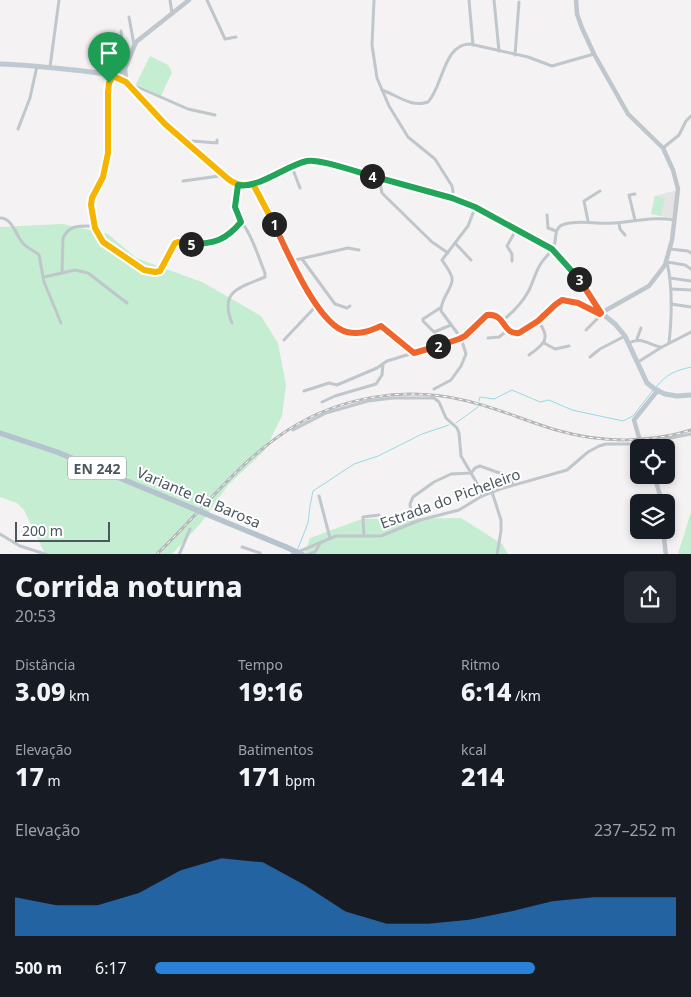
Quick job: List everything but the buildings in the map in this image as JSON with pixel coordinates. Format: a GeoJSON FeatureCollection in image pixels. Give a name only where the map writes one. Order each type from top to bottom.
{"type":"FeatureCollection","features":[{"type":"Feature","properties":{"kind":"main road"},"geometry":{"type":"LineString","coordinates":[[0,64],[50,67],[115,77],[127,82],[189,147],[221,174],[238,185],[253,184],[308,161],[316,161],[452,198],[475,207],[552,249],[575,274],[601,313],[615,324],[625,336],[646,380],[656,389],[674,396],[691,395]]}},
{"type":"Feature","properties":{"kind":"main road","name":"Variante da Barosa"},"geometry":{"type":"LineString","coordinates":[[0,433],[63,454],[303,554]]}},
{"type":"Feature","properties":{"kind":"street"},"geometry":{"type":"LineString","coordinates":[[50,67],[59,0]]}},
{"type":"Feature","properties":{"kind":"street"},"geometry":{"type":"LineString","coordinates":[[170,0],[172,13]]}},
{"type":"Feature","properties":{"kind":"street"},"geometry":{"type":"LineString","coordinates":[[189,0],[140,38],[127,60],[125,68],[127,82],[188,109],[215,114]]}},
{"type":"Feature","properties":{"kind":"street"},"geometry":{"type":"LineString","coordinates":[[207,0],[225,39],[236,38]]}},
{"type":"Feature","properties":{"kind":"street"},"geometry":{"type":"LineString","coordinates":[[374,0],[372,45],[377,78],[389,106],[408,137],[434,159],[452,186],[452,198]]}},
{"type":"Feature","properties":{"kind":"street"},"geometry":{"type":"LineString","coordinates":[[469,0],[473,45]]}},
{"type":"Feature","properties":{"kind":"street"},"geometry":{"type":"LineString","coordinates":[[494,0],[500,52]]}},
{"type":"Feature","properties":{"kind":"street"},"geometry":{"type":"LineString","coordinates":[[576,0],[577,14],[582,28],[594,54],[628,114],[663,148],[673,170],[678,189],[667,262],[671,289],[669,343]]}},
{"type":"Feature","properties":{"kind":"street"},"geometry":{"type":"LineString","coordinates":[[516,55],[519,2]]}},
{"type":"Feature","properties":{"kind":"street"},"geometry":{"type":"LineString","coordinates":[[129,17],[134,46]]}},
{"type":"Feature","properties":{"kind":"street"},"geometry":{"type":"LineString","coordinates":[[121,31],[123,52],[127,60]]}},
{"type":"Feature","properties":{"kind":"street"},"geometry":{"type":"LineString","coordinates":[[382,90],[410,103],[428,102],[437,88],[445,67],[459,46],[463,44],[528,57],[552,66],[594,54]]}},
{"type":"Feature","properties":{"kind":"street"},"geometry":{"type":"LineString","coordinates":[[18,129],[30,98],[37,66]]}},
{"type":"Feature","properties":{"kind":"street"},"geometry":{"type":"LineString","coordinates":[[125,68],[109,83],[107,166],[92,198],[91,205],[95,226],[103,242],[144,270],[155,272],[160,271],[175,243],[210,244],[227,236],[241,222]]}},
{"type":"Feature","properties":{"kind":"street"},"geometry":{"type":"LineString","coordinates":[[663,148],[679,136],[686,121],[691,116]]}},
{"type":"Feature","properties":{"kind":"street"},"geometry":{"type":"LineString","coordinates":[[189,147],[190,143],[196,141],[217,143],[217,140]]}},
{"type":"Feature","properties":{"kind":"street"},"geometry":{"type":"LineString","coordinates":[[292,167],[300,188]]}},
{"type":"Feature","properties":{"kind":"street"},"geometry":{"type":"LineString","coordinates":[[183,181],[219,176],[221,174]]}},
{"type":"Feature","properties":{"kind":"street"},"geometry":{"type":"LineString","coordinates":[[379,178],[380,188],[386,197],[432,242],[448,253]]}},
{"type":"Feature","properties":{"kind":"street"},"geometry":{"type":"LineString","coordinates":[[253,184],[292,261],[317,305],[334,326],[346,332],[360,333],[381,326],[414,353]]}},
{"type":"Feature","properties":{"kind":"street"},"geometry":{"type":"LineString","coordinates":[[232,323],[227,310],[227,300],[233,293],[244,286],[265,277],[250,237],[235,207],[238,185]]}},
{"type":"Feature","properties":{"kind":"street"},"geometry":{"type":"LineString","coordinates":[[588,221],[584,201],[600,191]]}},
{"type":"Feature","properties":{"kind":"street"},"geometry":{"type":"LineString","coordinates":[[635,194],[629,195],[635,220]]}},
{"type":"Feature","properties":{"kind":"street"},"geometry":{"type":"LineString","coordinates":[[451,325],[434,332],[423,319],[440,308],[452,283],[452,277],[442,260],[468,226],[475,207]]}},
{"type":"Feature","properties":{"kind":"street"},"geometry":{"type":"LineString","coordinates":[[547,215],[548,228],[556,231]]}},
{"type":"Feature","properties":{"kind":"street"},"geometry":{"type":"LineString","coordinates":[[0,218],[7,220],[22,242],[39,255],[44,282],[61,323]]}},
{"type":"Feature","properties":{"kind":"street"},"geometry":{"type":"LineString","coordinates":[[502,321],[527,293],[541,263],[552,249],[556,231],[564,224],[588,221],[599,224],[619,223],[651,218],[674,220]]}},
{"type":"Feature","properties":{"kind":"street"},"geometry":{"type":"LineString","coordinates":[[619,223],[621,231],[625,235]]}},
{"type":"Feature","properties":{"kind":"street"},"geometry":{"type":"LineString","coordinates":[[62,272],[65,234],[75,227],[95,226]]}},
{"type":"Feature","properties":{"kind":"street"},"geometry":{"type":"LineString","coordinates":[[512,261],[512,254],[507,246],[516,229]]}},
{"type":"Feature","properties":{"kind":"street"},"geometry":{"type":"LineString","coordinates":[[455,243],[471,260]]}},
{"type":"Feature","properties":{"kind":"street"},"geometry":{"type":"LineString","coordinates":[[292,261],[348,248],[359,250]]}},
{"type":"Feature","properties":{"kind":"street"},"geometry":{"type":"LineString","coordinates":[[670,249],[691,253]]}},
{"type":"Feature","properties":{"kind":"street"},"geometry":{"type":"LineString","coordinates":[[302,259],[335,304],[347,308],[350,306]]}},
{"type":"Feature","properties":{"kind":"street"},"geometry":{"type":"LineString","coordinates":[[586,330],[601,313],[649,286],[667,262]]}},
{"type":"Feature","properties":{"kind":"street"},"geometry":{"type":"LineString","coordinates":[[667,262],[685,265],[691,269]]}},
{"type":"Feature","properties":{"kind":"street"},"geometry":{"type":"LineString","coordinates":[[44,277],[75,270],[88,273],[126,303]]}},
{"type":"Feature","properties":{"kind":"street"},"geometry":{"type":"LineString","coordinates":[[670,278],[691,281]]}},
{"type":"Feature","properties":{"kind":"street"},"geometry":{"type":"LineString","coordinates":[[671,289],[691,290]]}},
{"type":"Feature","properties":{"kind":"street"},"geometry":{"type":"LineString","coordinates":[[304,391],[329,383],[337,385],[387,361],[461,338],[487,315],[494,315],[502,321],[508,330],[513,333],[519,333],[538,321],[562,300],[586,306],[598,314],[601,313]]}},
{"type":"Feature","properties":{"kind":"street"},"geometry":{"type":"LineString","coordinates":[[671,304],[691,307]]}},
{"type":"Feature","properties":{"kind":"street"},"geometry":{"type":"LineString","coordinates":[[284,340],[317,305]]}},
{"type":"Feature","properties":{"kind":"street"},"geometry":{"type":"LineString","coordinates":[[434,389],[448,382],[461,366],[466,354],[461,338],[440,311],[440,308]]}},
{"type":"Feature","properties":{"kind":"street"},"geometry":{"type":"LineString","coordinates":[[529,355],[544,344],[546,337],[545,330],[538,321]]}},
{"type":"Feature","properties":{"kind":"street"},"geometry":{"type":"LineString","coordinates":[[629,343],[637,339],[641,328]]}},
{"type":"Feature","properties":{"kind":"street"},"geometry":{"type":"LineString","coordinates":[[488,338],[499,337],[508,330]]}},
{"type":"Feature","properties":{"kind":"street"},"geometry":{"type":"LineString","coordinates":[[638,362],[691,332]]}},
{"type":"Feature","properties":{"kind":"street"},"geometry":{"type":"LineString","coordinates":[[590,357],[600,349],[625,336]]}},
{"type":"Feature","properties":{"kind":"street"},"geometry":{"type":"LineString","coordinates":[[637,339],[662,347]]}},
{"type":"Feature","properties":{"kind":"street"},"geometry":{"type":"LineString","coordinates":[[544,344],[555,349],[569,346]]}},
{"type":"Feature","properties":{"kind":"street"},"geometry":{"type":"LineString","coordinates":[[322,402],[335,396],[376,384],[382,375],[384,364]]}},
{"type":"Feature","properties":{"kind":"street"},"geometry":{"type":"LineString","coordinates":[[639,439],[634,420],[656,389]]}},
{"type":"Feature","properties":{"kind":"street"},"geometry":{"type":"LineString","coordinates":[[293,430],[326,413],[368,401],[393,398],[434,398],[441,405],[446,418],[457,428],[462,456],[482,496]]}},
{"type":"Feature","properties":{"kind":"street","name":"Estrada do Picheleiro"},"geometry":{"type":"LineString","coordinates":[[670,439],[691,434]]}},
{"type":"Feature","properties":{"kind":"street","name":"Estrada do Picheleiro"},"geometry":{"type":"LineString","coordinates":[[291,554],[330,538],[345,535],[381,536],[436,515],[459,510],[492,492],[567,470],[583,456],[599,446],[614,444],[630,445]]}},
{"type":"Feature","properties":{"kind":"street"},"geometry":{"type":"LineString","coordinates":[[412,523],[410,504],[413,497],[434,482],[451,474],[471,473],[480,466],[508,476],[513,485]]}},
{"type":"Feature","properties":{"kind":"street"},"geometry":{"type":"LineString","coordinates":[[492,492],[501,531],[497,554]]}},
{"type":"Feature","properties":{"kind":"street"},"geometry":{"type":"LineString","coordinates":[[319,496],[330,538]]}},
{"type":"Feature","properties":{"kind":"street"},"geometry":{"type":"LineString","coordinates":[[364,536],[363,517],[379,514]]}},
{"type":"Feature","properties":{"kind":"street"},"geometry":{"type":"LineString","coordinates":[[179,554],[190,529]]}},
{"type":"Feature","properties":{"kind":"street"},"geometry":{"type":"LineString","coordinates":[[0,534],[20,546],[48,554]]}},
{"type":"Feature","properties":{"kind":"street"},"geometry":{"type":"LineString","coordinates":[[664,539],[666,554]]}},
{"type":"Feature","properties":{"kind":"street"},"geometry":{"type":"LineString","coordinates":[[307,554],[315,552],[321,542]]}},
{"type":"Feature","properties":{"kind":"street"},"geometry":{"type":"LineString","coordinates":[[242,546],[261,554]]}},
{"type":"Feature","properties":{"kind":"shaded area"},"geometry":{"type":"Polygon","coordinates":[[[677,190],[671,218],[651,214],[655,196],[677,190]]]}},
{"type":"Feature","properties":{"kind":"green space"},"geometry":{"type":"Polygon","coordinates":[[[150,56],[168,65],[172,72],[161,96],[136,84],[150,56]]]}},
{"type":"Feature","properties":{"kind":"green space"},"geometry":{"type":"Polygon","coordinates":[[[655,196],[665,198],[661,216],[651,214],[655,196]]]}},
{"type":"Feature","properties":{"kind":"green space"},"geometry":{"type":"Polygon","coordinates":[[[63,224],[108,234],[136,258],[202,282],[261,316],[278,343],[286,385],[282,416],[265,450],[228,485],[200,524],[172,554],[45,554],[24,510],[17,503],[0,497],[0,227],[63,224]]]}},
{"type":"Feature","properties":{"kind":"green space"},"geometry":{"type":"Polygon","coordinates":[[[691,512],[691,554],[678,554],[691,512]]]}},
{"type":"Feature","properties":{"kind":"green space"},"geometry":{"type":"Polygon","coordinates":[[[461,518],[502,544],[508,554],[304,554],[310,538],[362,519],[461,518]]]}},
{"type":"Feature","properties":{"kind":"waterway"},"geometry":{"type":"LineString","coordinates":[[656,387],[671,374],[691,367]]}},
{"type":"Feature","properties":{"kind":"waterway"},"geometry":{"type":"LineString","coordinates":[[479,401],[480,397],[494,399],[512,390],[540,402],[549,400],[572,410],[623,421],[633,416],[653,390]]}},
{"type":"Feature","properties":{"kind":"waterway"},"geometry":{"type":"LineString","coordinates":[[456,423],[478,407]]}},
{"type":"Feature","properties":{"kind":"waterway"},"geometry":{"type":"LineString","coordinates":[[297,551],[308,523],[313,491],[354,464],[378,456],[422,434],[449,425]]}},
{"type":"Feature","properties":{"kind":"railway"},"geometry":{"type":"LineString","coordinates":[[157,554],[252,457],[288,430],[329,409],[350,402],[372,397],[395,395],[441,396],[463,400],[560,431],[592,438],[642,439],[691,430]]}},
{"type":"Feature","properties":{"kind":"route"},"geometry":{"type":"LineString","coordinates":[[109,83],[107,166],[92,198],[91,205],[95,228],[103,242],[144,270],[160,271],[175,243],[210,244],[227,236],[236,228],[241,222],[235,207],[237,188],[238,185],[242,186],[244,186],[253,184],[308,161],[316,161],[460,200],[521,231],[556,252],[575,274],[601,313],[598,314],[586,306],[562,300],[538,321],[515,334],[509,331],[497,317],[487,315],[465,336],[414,353],[381,326],[360,333],[346,332],[334,326],[322,314],[297,273],[253,184],[246,185],[242,186],[234,184],[191,149],[126,82],[113,76],[109,83]]}}]}
